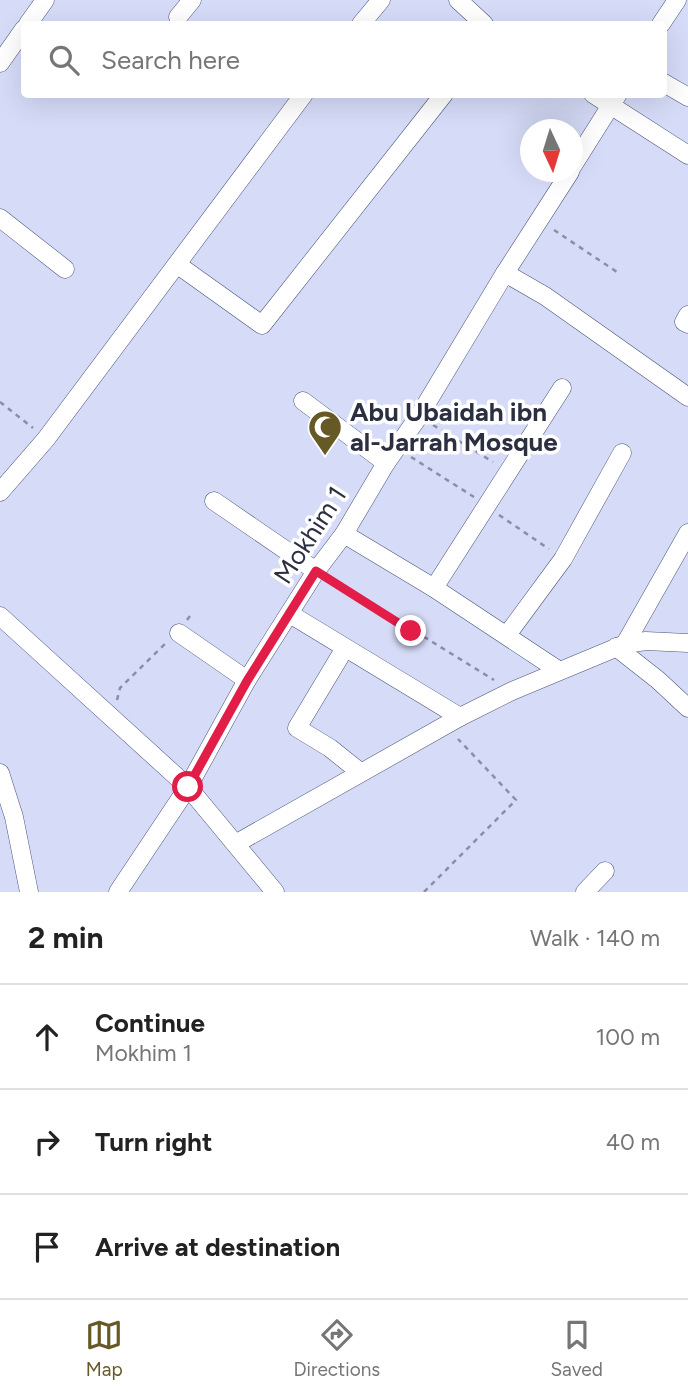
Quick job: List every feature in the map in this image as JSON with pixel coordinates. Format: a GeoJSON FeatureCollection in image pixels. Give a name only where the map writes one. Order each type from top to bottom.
{"type":"FeatureCollection","features":[{"type":"Feature","properties":{"kind":"street"},"geometry":{"type":"LineString","coordinates":[[30,21],[45,0]]}},
{"type":"Feature","properties":{"kind":"street"},"geometry":{"type":"LineString","coordinates":[[178,17],[192,0]]}},
{"type":"Feature","properties":{"kind":"street"},"geometry":{"type":"LineString","coordinates":[[364,21],[381,0]]}},
{"type":"Feature","properties":{"kind":"street"},"geometry":{"type":"LineString","coordinates":[[458,0],[481,21]]}},
{"type":"Feature","properties":{"kind":"street"},"geometry":{"type":"LineString","coordinates":[[663,21],[677,0]]}},
{"type":"Feature","properties":{"kind":"street"},"geometry":{"type":"LineString","coordinates":[[0,62],[21,34]]}},
{"type":"Feature","properties":{"kind":"street"},"geometry":{"type":"LineString","coordinates":[[667,85],[688,97]]}},
{"type":"Feature","properties":{"kind":"street"},"geometry":{"type":"LineString","coordinates":[[0,492],[47,439],[301,98]]}},
{"type":"Feature","properties":{"kind":"street"},"geometry":{"type":"LineString","coordinates":[[178,265],[262,325],[441,98]]}},
{"type":"Feature","properties":{"kind":"street"},"geometry":{"type":"LineString","coordinates":[[614,100],[688,155]]}},
{"type":"Feature","properties":{"kind":"street","name":"Mokhim 1"},"geometry":{"type":"LineString","coordinates":[[583,150],[614,100]]}},
{"type":"Feature","properties":{"kind":"street","name":"Mokhim 1"},"geometry":{"type":"LineString","coordinates":[[118,892],[188,787],[247,681],[419,416],[563,182]]}},
{"type":"Feature","properties":{"kind":"street"},"geometry":{"type":"LineString","coordinates":[[0,218],[65,269]]}},
{"type":"Feature","properties":{"kind":"street"},"geometry":{"type":"LineString","coordinates":[[505,273],[545,296],[688,397]]}},
{"type":"Feature","properties":{"kind":"street"},"geometry":{"type":"LineString","coordinates":[[688,315],[684,322],[688,324]]}},
{"type":"Feature","properties":{"kind":"street"},"geometry":{"type":"LineString","coordinates":[[434,588],[562,387]]}},
{"type":"Feature","properties":{"kind":"street"},"geometry":{"type":"LineString","coordinates":[[303,401],[386,463]]}},
{"type":"Feature","properties":{"kind":"street"},"geometry":{"type":"LineString","coordinates":[[508,635],[563,559],[622,453]]}},
{"type":"Feature","properties":{"kind":"street"},"geometry":{"type":"LineString","coordinates":[[214,501],[316,571]]}},
{"type":"Feature","properties":{"kind":"street"},"geometry":{"type":"LineString","coordinates":[[621,645],[688,533]]}},
{"type":"Feature","properties":{"kind":"street"},"geometry":{"type":"LineString","coordinates":[[344,534],[508,635],[558,670]]}},
{"type":"Feature","properties":{"kind":"street"},"geometry":{"type":"LineString","coordinates":[[290,614],[453,721]]}},
{"type":"Feature","properties":{"kind":"street"},"geometry":{"type":"LineString","coordinates":[[0,616],[188,787],[275,892]]}},
{"type":"Feature","properties":{"kind":"street"},"geometry":{"type":"LineString","coordinates":[[179,633],[247,681]]}},
{"type":"Feature","properties":{"kind":"street"},"geometry":{"type":"LineString","coordinates":[[237,843],[453,721],[558,670],[621,645],[646,641],[688,643]]}},
{"type":"Feature","properties":{"kind":"street"},"geometry":{"type":"LineString","coordinates":[[621,645],[688,708]]}},
{"type":"Feature","properties":{"kind":"street"},"geometry":{"type":"LineString","coordinates":[[345,648],[297,728],[330,748],[360,772]]}},
{"type":"Feature","properties":{"kind":"street"},"geometry":{"type":"LineString","coordinates":[[0,773],[14,817],[29,892]]}},
{"type":"Feature","properties":{"kind":"street"},"geometry":{"type":"LineString","coordinates":[[585,892],[605,870]]}},
{"type":"Feature","properties":{"kind":"path"},"geometry":{"type":"LineString","coordinates":[[539,221],[617,272]]}},
{"type":"Feature","properties":{"kind":"path"},"geometry":{"type":"LineString","coordinates":[[0,402],[47,439]]}},
{"type":"Feature","properties":{"kind":"path"},"geometry":{"type":"LineString","coordinates":[[419,416],[507,471]]}},
{"type":"Feature","properties":{"kind":"path"},"geometry":{"type":"LineString","coordinates":[[316,571],[512,691]]}},
{"type":"Feature","properties":{"kind":"path"},"geometry":{"type":"LineString","coordinates":[[112,717],[120,688],[179,633],[192,613]]}},
{"type":"Feature","properties":{"kind":"path"},"geometry":{"type":"LineString","coordinates":[[424,892],[516,800],[453,721]]}},
{"type":"Feature","properties":{"kind":"place","name":"Abu Ubaidah ibn al-Jarrah Mosque"},"geometry":{"type":"Point","coordinates":[325,457]}},
{"type":"Feature","properties":{"kind":"route"},"geometry":{"type":"LineString","coordinates":[[188,787],[247,681],[316,571],[411,631]]}}]}
